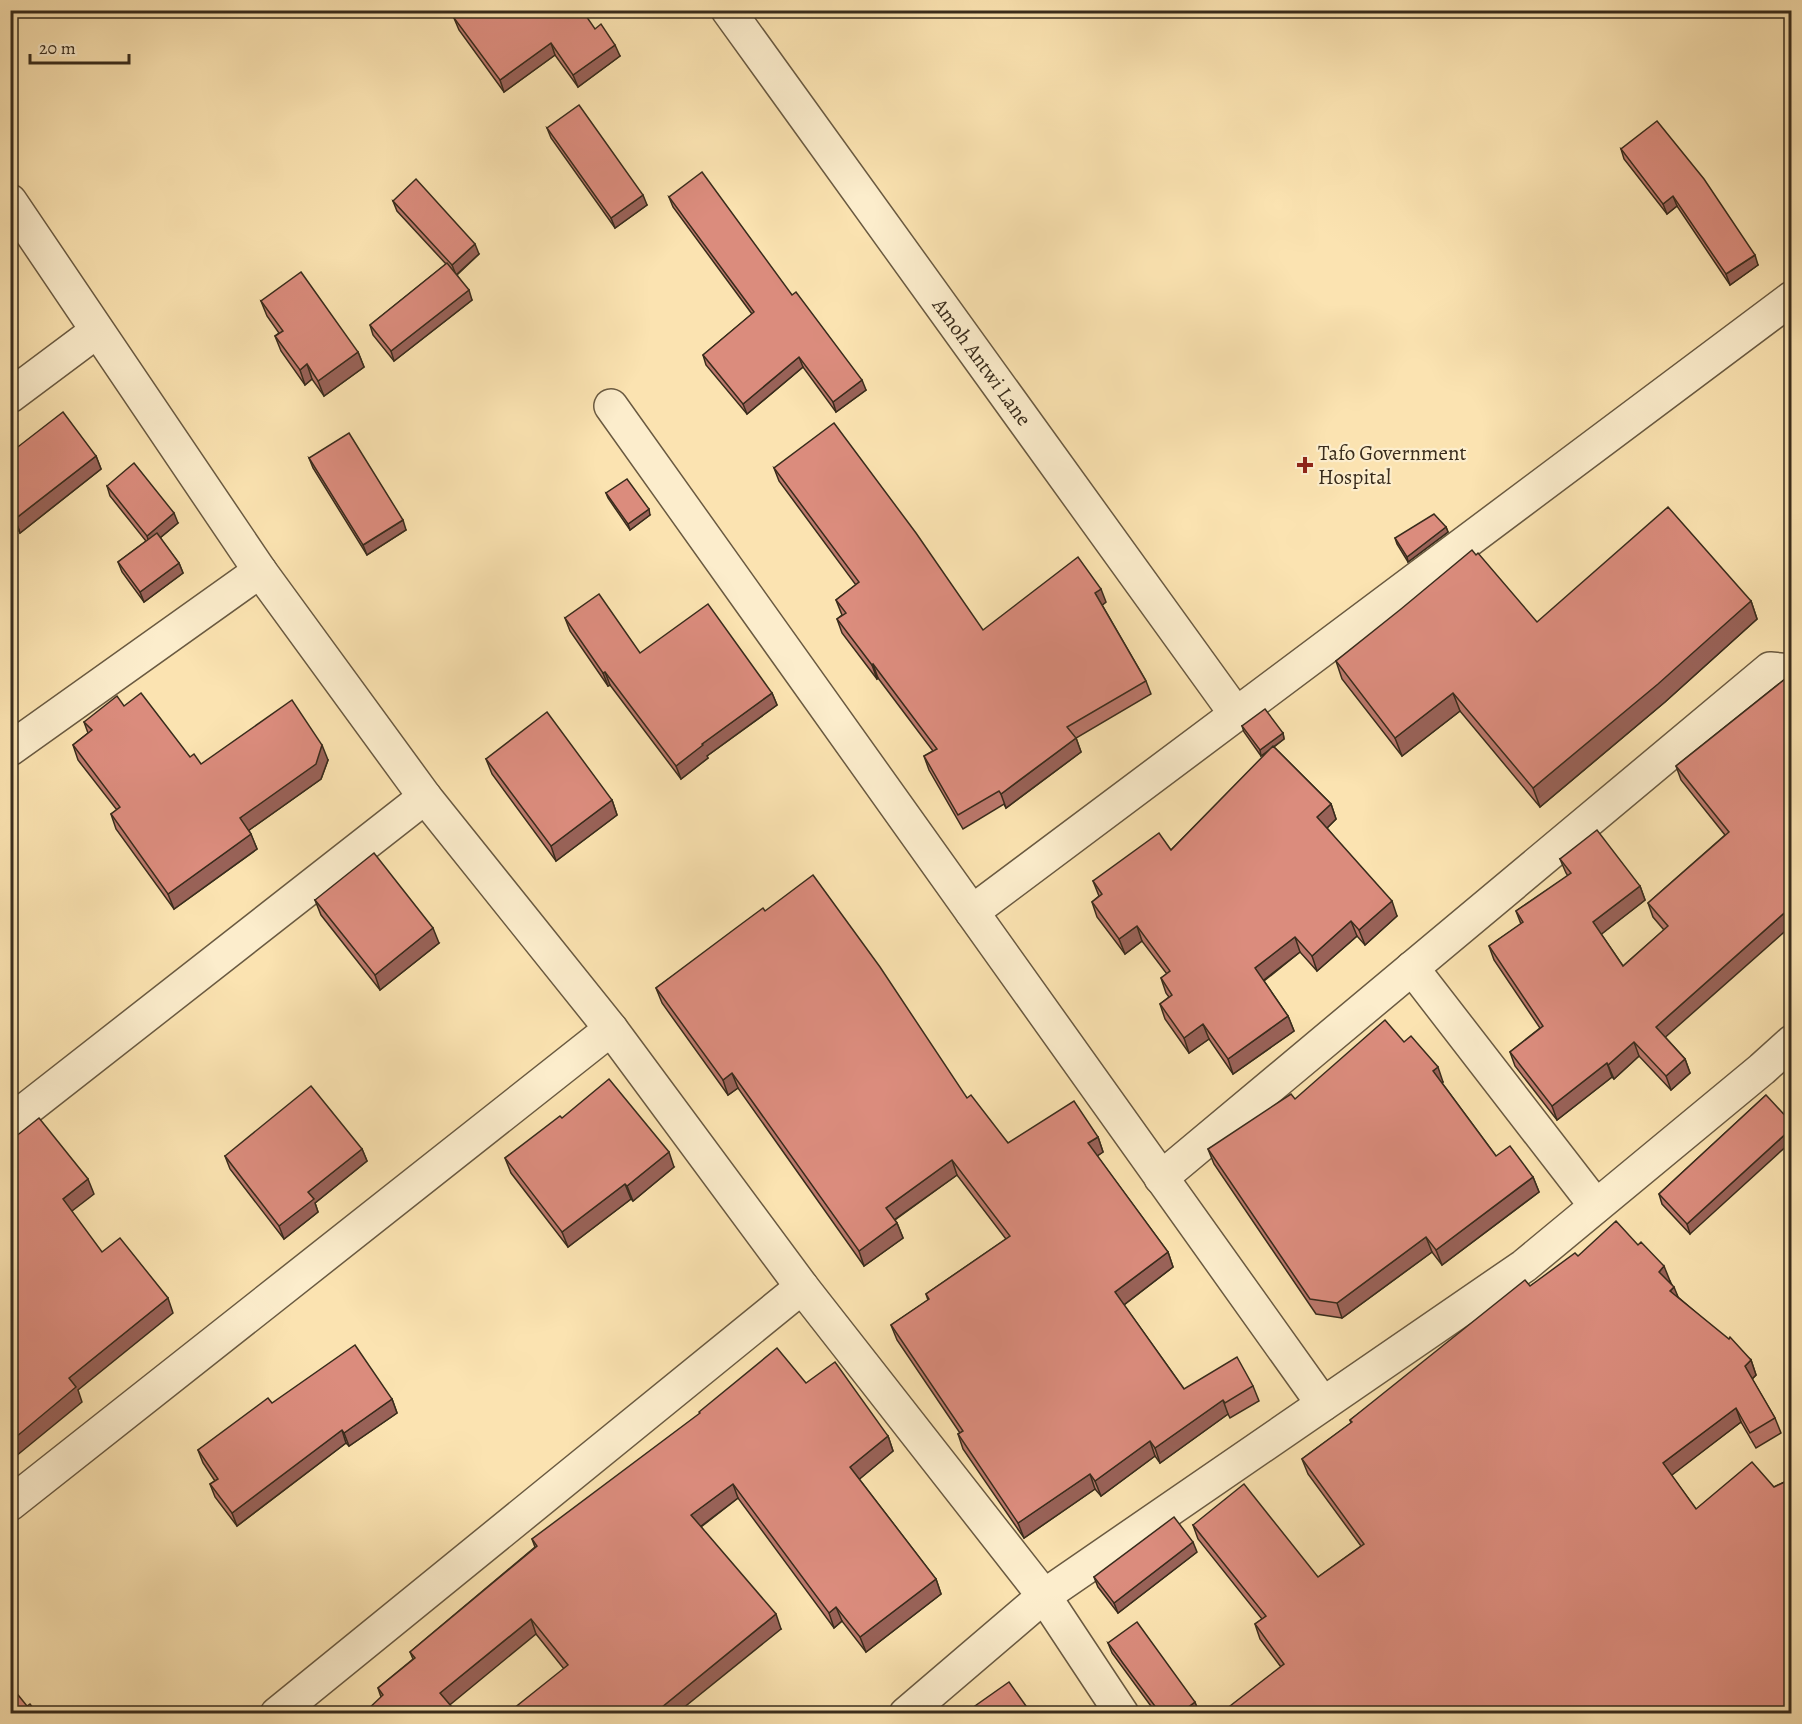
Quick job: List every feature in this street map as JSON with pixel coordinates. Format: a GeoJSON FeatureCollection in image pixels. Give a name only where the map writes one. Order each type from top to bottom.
{"type":"FeatureCollection","features":[{"type":"Feature","properties":{"kind":"street","name":"Amoh Antwi Lane"},"geometry":{"type":"LineString","coordinates":[[728,10],[1236,714]]}},
{"type":"Feature","properties":{"kind":"street"},"geometry":{"type":"LineString","coordinates":[[10,201],[260,571],[425,797],[611,1029],[802,1287],[1044,1596],[1122,1713]]}},
{"type":"Feature","properties":{"kind":"street"},"geometry":{"type":"LineString","coordinates":[[972,912],[1791,298]]}},
{"type":"Feature","properties":{"kind":"street"},"geometry":{"type":"LineString","coordinates":[[10,396],[97,331]]}},
{"type":"Feature","properties":{"kind":"street"},"geometry":{"type":"LineString","coordinates":[[611,406],[1323,1404]]}},
{"type":"Feature","properties":{"kind":"street"},"geometry":{"type":"LineString","coordinates":[[10,749],[260,571]]}},
{"type":"Feature","properties":{"kind":"street"},"geometry":{"type":"LineString","coordinates":[[1161,1178],[1770,669],[1791,670]]}},
{"type":"Feature","properties":{"kind":"street"},"geometry":{"type":"LineString","coordinates":[[10,1122],[425,797]]}},
{"type":"Feature","properties":{"kind":"street"},"geometry":{"type":"LineString","coordinates":[[1412,968],[1596,1206]]}},
{"type":"Feature","properties":{"kind":"street"},"geometry":{"type":"LineString","coordinates":[[10,1504],[611,1029]]}},
{"type":"Feature","properties":{"kind":"street"},"geometry":{"type":"LineString","coordinates":[[906,1713],[1044,1596],[1524,1266],[1762,1069],[1791,1042]]}},
{"type":"Feature","properties":{"kind":"street"},"geometry":{"type":"LineString","coordinates":[[277,1713],[802,1287]]}},
{"type":"Feature","properties":{"kind":"building"},"geometry":{"type":"Polygon","coordinates":[[[464,10],[582,10],[595,29],[601,24],[615,45],[573,75],[551,43],[500,80],[454,18],[464,10]]]}},
{"type":"Feature","properties":{"kind":"building"},"geometry":{"type":"Polygon","coordinates":[[[579,105],[643,195],[611,218],[547,128],[579,105]]]}},
{"type":"Feature","properties":{"kind":"building"},"geometry":{"type":"Polygon","coordinates":[[[1657,121],[1704,179],[1755,255],[1726,274],[1673,196],[1663,204],[1621,149],[1657,121]]]}},
{"type":"Feature","properties":{"kind":"building"},"geometry":{"type":"Polygon","coordinates":[[[702,172],[792,295],[796,292],[862,380],[833,402],[799,357],[743,404],[703,355],[754,312],[669,197],[702,172]]]}},
{"type":"Feature","properties":{"kind":"building"},"geometry":{"type":"Polygon","coordinates":[[[416,179],[475,244],[452,265],[393,201],[416,179]]]}},
{"type":"Feature","properties":{"kind":"building"},"geometry":{"type":"Polygon","coordinates":[[[447,263],[469,290],[391,351],[370,325],[447,263]]]}},
{"type":"Feature","properties":{"kind":"building"},"geometry":{"type":"Polygon","coordinates":[[[301,272],[358,352],[318,381],[307,364],[300,370],[275,336],[283,331],[261,301],[301,272]]]}},
{"type":"Feature","properties":{"kind":"building"},"geometry":{"type":"Polygon","coordinates":[[[63,412],[96,456],[15,519],[14,517],[10,519],[10,453],[63,412]]]}},
{"type":"Feature","properties":{"kind":"building"},"geometry":{"type":"Polygon","coordinates":[[[834,423],[916,533],[983,630],[1078,557],[1101,589],[1095,593],[1146,681],[1067,727],[1076,738],[1001,794],[999,791],[958,815],[924,756],[937,749],[837,619],[846,613],[836,600],[859,582],[774,468],[834,423]]]}},
{"type":"Feature","properties":{"kind":"building"},"geometry":{"type":"Polygon","coordinates":[[[349,433],[403,520],[363,545],[309,458],[349,433]]]}},
{"type":"Feature","properties":{"kind":"building"},"geometry":{"type":"Polygon","coordinates":[[[134,463],[174,513],[147,536],[107,486],[134,463]]]}},
{"type":"Feature","properties":{"kind":"building"},"geometry":{"type":"Polygon","coordinates":[[[627,479],[649,509],[628,524],[606,493],[627,479]]]}},
{"type":"Feature","properties":{"kind":"building"},"geometry":{"type":"Polygon","coordinates":[[[1668,507],[1751,601],[1658,684],[1533,788],[1453,693],[1395,738],[1336,661],[1472,550],[1476,555],[1478,553],[1537,622],[1668,507]]]}},
{"type":"Feature","properties":{"kind":"building"},"geometry":{"type":"Polygon","coordinates":[[[1434,514],[1446,527],[1407,557],[1395,538],[1434,514]]]}},
{"type":"Feature","properties":{"kind":"building"},"geometry":{"type":"Polygon","coordinates":[[[157,533],[179,563],[140,592],[118,562],[157,533]]]}},
{"type":"Feature","properties":{"kind":"building"},"geometry":{"type":"Polygon","coordinates":[[[599,594],[640,653],[708,604],[772,693],[676,766],[605,672],[603,673],[565,618],[599,594]]]}},
{"type":"Feature","properties":{"kind":"building"},"geometry":{"type":"Polygon","coordinates":[[[1785,679],[1791,687],[1791,907],[1656,1027],[1685,1059],[1666,1076],[1634,1042],[1608,1065],[1607,1063],[1552,1106],[1510,1052],[1543,1026],[1489,946],[1523,922],[1516,911],[1571,873],[1560,859],[1597,830],[1640,886],[1593,922],[1623,966],[1668,926],[1648,903],[1729,832],[1676,766],[1785,679]]]}},
{"type":"Feature","properties":{"kind":"building"},"geometry":{"type":"Polygon","coordinates":[[[141,693],[190,757],[194,754],[201,764],[292,700],[322,745],[316,764],[240,818],[251,834],[168,894],[111,814],[120,807],[73,745],[92,730],[84,722],[117,696],[124,706],[141,693]]]}},
{"type":"Feature","properties":{"kind":"building"},"geometry":{"type":"Polygon","coordinates":[[[1265,709],[1283,733],[1260,750],[1242,726],[1265,709]]]}},
{"type":"Feature","properties":{"kind":"building"},"geometry":{"type":"Polygon","coordinates":[[[547,712],[612,800],[551,846],[486,759],[547,712]]]}},
{"type":"Feature","properties":{"kind":"building"},"geometry":{"type":"Polygon","coordinates":[[[1273,746],[1331,804],[1317,817],[1392,901],[1359,930],[1351,921],[1312,956],[1295,937],[1255,968],[1288,1016],[1228,1059],[1203,1024],[1184,1038],[1160,1004],[1172,995],[1161,978],[1170,971],[1137,926],[1119,939],[1092,902],[1102,894],[1093,881],[1159,833],[1171,850],[1273,746]]]}},
{"type":"Feature","properties":{"kind":"building"},"geometry":{"type":"Polygon","coordinates":[[[374,853],[433,928],[375,975],[315,900],[374,853]]]}},
{"type":"Feature","properties":{"kind":"building"},"geometry":{"type":"Polygon","coordinates":[[[813,875],[880,967],[967,1098],[971,1095],[1008,1143],[1074,1101],[1098,1137],[1088,1143],[1168,1252],[1115,1292],[1184,1389],[1237,1357],[1253,1386],[1225,1403],[1223,1400],[1155,1448],[1150,1441],[1095,1481],[1090,1474],[1018,1523],[958,1434],[963,1431],[891,1325],[929,1299],[926,1294],[1010,1236],[952,1160],[886,1208],[897,1223],[859,1251],[732,1073],[723,1080],[656,988],[763,908],[765,911],[813,875]]]}},
{"type":"Feature","properties":{"kind":"building"},"geometry":{"type":"Polygon","coordinates":[[[1385,1020],[1404,1042],[1411,1036],[1438,1067],[1433,1071],[1496,1156],[1510,1146],[1533,1177],[1436,1250],[1426,1237],[1337,1303],[1310,1299],[1208,1149],[1291,1094],[1295,1099],[1385,1020]]]}},
{"type":"Feature","properties":{"kind":"building"},"geometry":{"type":"Polygon","coordinates":[[[609,1079],[669,1152],[627,1186],[625,1184],[562,1232],[505,1158],[560,1116],[562,1118],[609,1079]]]}},
{"type":"Feature","properties":{"kind":"building"},"geometry":{"type":"Polygon","coordinates":[[[311,1086],[362,1149],[308,1192],[314,1199],[279,1226],[225,1156],[311,1086]]]}},
{"type":"Feature","properties":{"kind":"building"},"geometry":{"type":"Polygon","coordinates":[[[1766,1095],[1791,1122],[1791,1129],[1687,1224],[1659,1194],[1766,1095]]]}},
{"type":"Feature","properties":{"kind":"building"},"geometry":{"type":"Polygon","coordinates":[[[39,1118],[88,1179],[63,1199],[102,1252],[120,1238],[168,1298],[69,1378],[76,1387],[10,1442],[10,1141],[39,1118]]]}},
{"type":"Feature","properties":{"kind":"building"},"geometry":{"type":"Polygon","coordinates":[[[1616,1221],[1638,1245],[1641,1242],[1664,1266],[1659,1272],[1674,1287],[1670,1291],[1729,1339],[1730,1337],[1751,1360],[1745,1366],[1775,1418],[1750,1433],[1736,1408],[1663,1463],[1696,1509],[1752,1462],[1774,1487],[1791,1479],[1791,1713],[1221,1713],[1284,1664],[1255,1624],[1266,1616],[1193,1525],[1244,1484],[1318,1577],[1364,1544],[1302,1459],[1352,1422],[1350,1420],[1525,1280],[1530,1286],[1575,1253],[1578,1256],[1616,1221]]]}},
{"type":"Feature","properties":{"kind":"building"},"geometry":{"type":"Polygon","coordinates":[[[355,1345],[392,1399],[344,1433],[342,1430],[232,1513],[210,1484],[218,1479],[198,1450],[268,1398],[272,1403],[355,1345]]]}},
{"type":"Feature","properties":{"kind":"building"},"geometry":{"type":"Polygon","coordinates":[[[777,1348],[806,1383],[835,1362],[888,1436],[850,1467],[936,1579],[860,1637],[836,1607],[829,1613],[733,1484],[691,1515],[776,1614],[662,1707],[667,1713],[508,1713],[568,1665],[531,1619],[440,1693],[457,1713],[364,1713],[383,1695],[378,1688],[415,1658],[410,1652],[537,1546],[532,1539],[700,1413],[777,1348]]]}},
{"type":"Feature","properties":{"kind":"building"},"geometry":{"type":"Polygon","coordinates":[[[1174,1517],[1193,1542],[1114,1603],[1094,1577],[1174,1517]]]}},
{"type":"Feature","properties":{"kind":"building"},"geometry":{"type":"Polygon","coordinates":[[[1137,1622],[1195,1702],[1180,1713],[1160,1713],[1108,1643],[1137,1622]]]}},
{"type":"Feature","properties":{"kind":"building"},"geometry":{"type":"Polygon","coordinates":[[[1009,1682],[1031,1713],[965,1713],[1009,1682]]]}},
{"type":"Feature","properties":{"kind":"building"},"geometry":{"type":"Polygon","coordinates":[[[10,1685],[27,1706],[30,1704],[37,1713],[10,1713],[10,1685]]]}},
{"type":"Feature","properties":{"kind":"place","name":"Tafo Government Hospital"},"geometry":{"type":"Point","coordinates":[1305,465]}}]}
